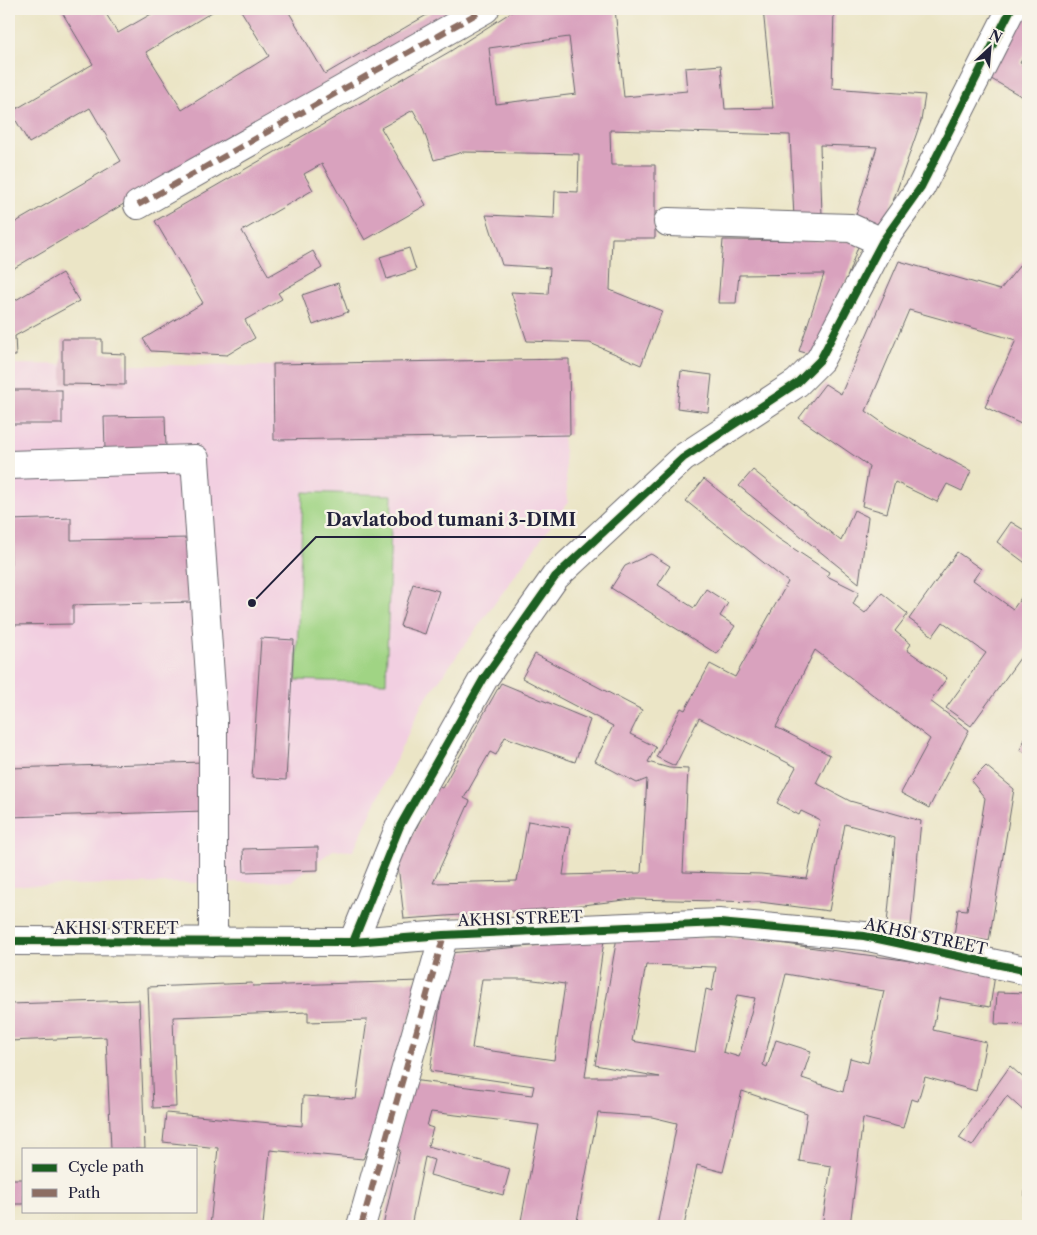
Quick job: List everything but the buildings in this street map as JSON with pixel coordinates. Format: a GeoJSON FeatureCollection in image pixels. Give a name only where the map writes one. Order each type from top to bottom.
{"type":"FeatureCollection","features":[{"type":"Feature","properties":{"kind":"street"},"geometry":{"type":"LineString","coordinates":[[138,205],[485,9]]}},
{"type":"Feature","properties":{"kind":"street"},"geometry":{"type":"LineString","coordinates":[[353,942],[400,826],[484,678],[554,577],[683,458],[797,383],[820,360],[882,242],[921,187],[1011,9]]}},
{"type":"Feature","properties":{"kind":"street"},"geometry":{"type":"LineString","coordinates":[[668,222],[851,228],[882,242]]}},
{"type":"Feature","properties":{"kind":"street"},"geometry":{"type":"LineString","coordinates":[[9,466],[195,459],[213,719],[213,942]]}},
{"type":"Feature","properties":{"kind":"street","name":"AKHSI STREET"},"geometry":{"type":"LineString","coordinates":[[9,941],[353,942],[444,935],[719,923],[864,936],[1028,971]]}},
{"type":"Feature","properties":{"kind":"street"},"geometry":{"type":"LineString","coordinates":[[361,1226],[444,935]]}},
{"type":"Feature","properties":{"kind":"shaded area"},"geometry":{"type":"Polygon","coordinates":[[[9,364],[558,368],[568,502],[422,704],[353,851],[333,850],[292,881],[9,886],[9,364]]]}},
{"type":"Feature","properties":{"kind":"green space"},"geometry":{"type":"Polygon","coordinates":[[[303,492],[392,495],[386,683],[296,680],[303,492]]]}},
{"type":"Feature","properties":{"kind":"marked path"},"geometry":{"type":"LineString","coordinates":[[138,205],[485,9]]}},
{"type":"Feature","properties":{"kind":"marked path"},"geometry":{"type":"LineString","coordinates":[[361,1226],[444,935]]}},
{"type":"Feature","properties":{"kind":"cycle path"},"geometry":{"type":"LineString","coordinates":[[353,942],[400,826],[484,678],[555,577],[683,458],[797,383],[820,360],[882,242],[921,187],[1011,9]]}},
{"type":"Feature","properties":{"kind":"cycle path"},"geometry":{"type":"LineString","coordinates":[[9,941],[353,942],[444,935],[719,923],[864,936],[1028,971]]}},
{"type":"Feature","properties":{"kind":"place","name":"Davlatobod tumani 3-DIMI"},"geometry":{"type":"Point","coordinates":[252,603]}}]}
